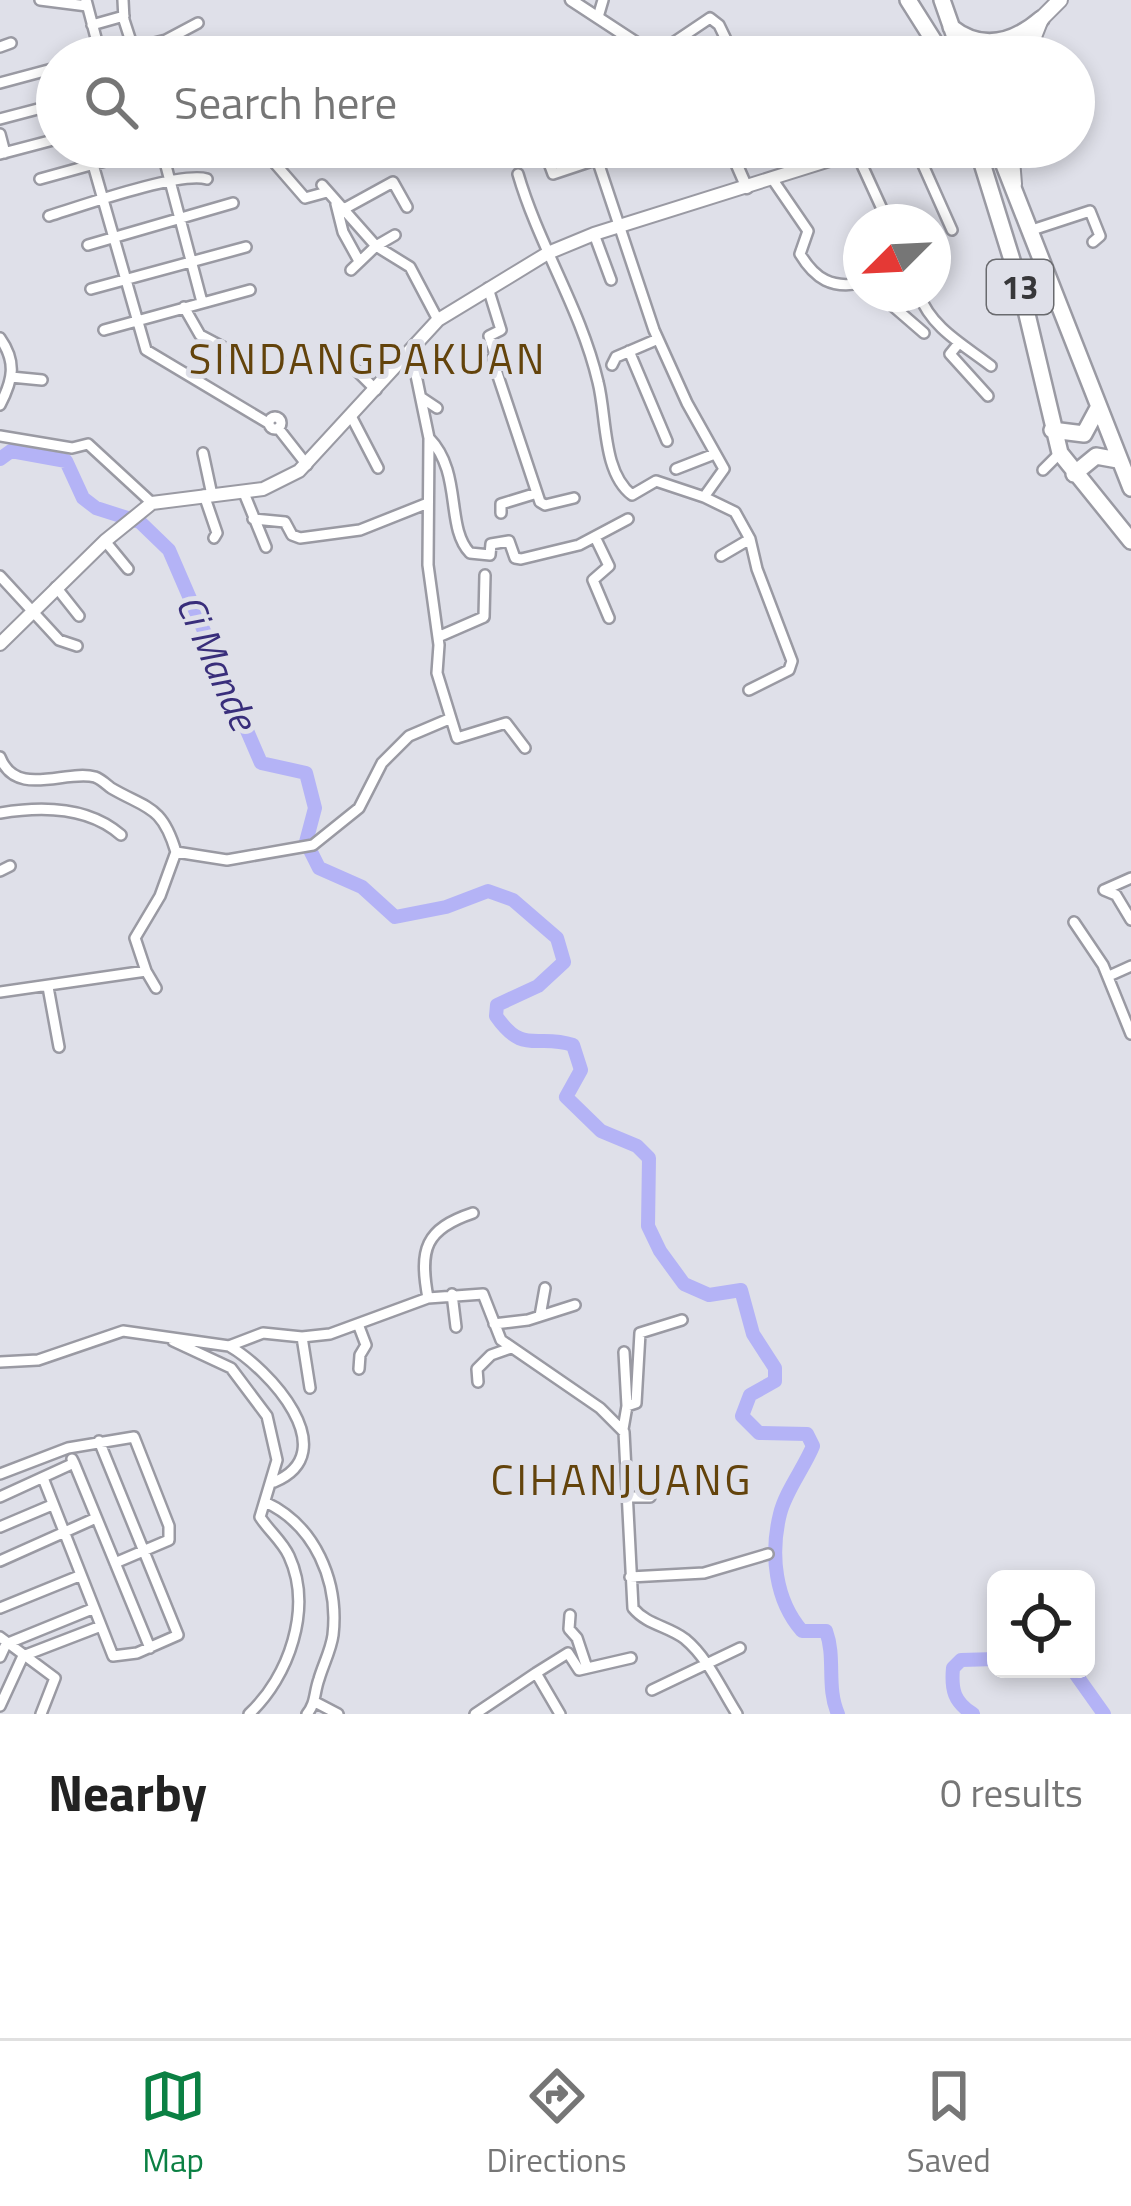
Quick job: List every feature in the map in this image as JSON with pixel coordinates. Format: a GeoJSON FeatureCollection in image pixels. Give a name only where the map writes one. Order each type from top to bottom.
{"type":"FeatureCollection","features":[{"type":"Feature","properties":{"kind":"highway"},"geometry":{"type":"LineString","coordinates":[[908,0],[931,36]]}},
{"type":"Feature","properties":{"kind":"highway"},"geometry":{"type":"LineString","coordinates":[[942,0],[954,36]]}},
{"type":"Feature","properties":{"kind":"highway"},"geometry":{"type":"LineString","coordinates":[[1012,36],[1041,20]]}},
{"type":"Feature","properties":{"kind":"highway"},"geometry":{"type":"LineString","coordinates":[[951,27],[964,36]]}},
{"type":"Feature","properties":{"kind":"highway","name":"13"},"geometry":{"type":"LineString","coordinates":[[984,168],[1021,289],[1060,453],[1131,541]]}},
{"type":"Feature","properties":{"kind":"highway","name":"13"},"geometry":{"type":"LineString","coordinates":[[1005,168],[1131,488]]}},
{"type":"Feature","properties":{"kind":"highway"},"geometry":{"type":"LineString","coordinates":[[1052,430],[1084,434],[1098,408]]}},
{"type":"Feature","properties":{"kind":"highway"},"geometry":{"type":"LineString","coordinates":[[1074,474],[1096,456],[1118,460]]}},
{"type":"Feature","properties":{"kind":"main road"},"geometry":{"type":"LineString","coordinates":[[1035,36],[1041,20],[1060,0]]}},
{"type":"Feature","properties":{"kind":"main road"},"geometry":{"type":"LineString","coordinates":[[0,644],[105,541],[146,508],[244,493],[276,484],[307,465],[438,320],[488,288],[548,253],[594,234],[773,180],[798,168]]}},
{"type":"Feature","properties":{"kind":"main road"},"geometry":{"type":"LineString","coordinates":[[1012,168],[1014,193]]}},
{"type":"Feature","properties":{"kind":"street"},"geometry":{"type":"LineString","coordinates":[[40,0],[86,3],[95,36]]}},
{"type":"Feature","properties":{"kind":"street"},"geometry":{"type":"LineString","coordinates":[[123,0],[130,36]]}},
{"type":"Feature","properties":{"kind":"street"},"geometry":{"type":"LineString","coordinates":[[572,0],[627,36]]}},
{"type":"Feature","properties":{"kind":"street"},"geometry":{"type":"LineString","coordinates":[[598,17],[603,0]]}},
{"type":"Feature","properties":{"kind":"street"},"geometry":{"type":"LineString","coordinates":[[92,25],[124,16]]}},
{"type":"Feature","properties":{"kind":"street"},"geometry":{"type":"LineString","coordinates":[[685,36],[710,18],[724,36]]}},
{"type":"Feature","properties":{"kind":"street"},"geometry":{"type":"LineString","coordinates":[[174,36],[198,23]]}},
{"type":"Feature","properties":{"kind":"street"},"geometry":{"type":"LineString","coordinates":[[0,83],[36,73]]}},
{"type":"Feature","properties":{"kind":"street"},"geometry":{"type":"LineString","coordinates":[[0,119],[36,110]]}},
{"type":"Feature","properties":{"kind":"street"},"geometry":{"type":"LineString","coordinates":[[0,134],[2,153],[36,144]]}},
{"type":"Feature","properties":{"kind":"street"},"geometry":{"type":"LineString","coordinates":[[40,179],[79,168]]}},
{"type":"Feature","properties":{"kind":"street"},"geometry":{"type":"LineString","coordinates":[[94,168],[148,351],[273,426],[307,465]]}},
{"type":"Feature","properties":{"kind":"street"},"geometry":{"type":"LineString","coordinates":[[166,168],[202,302]]}},
{"type":"Feature","properties":{"kind":"street"},"geometry":{"type":"LineString","coordinates":[[279,168],[305,198],[325,189],[376,245],[410,267],[438,320]]}},
{"type":"Feature","properties":{"kind":"street"},"geometry":{"type":"LineString","coordinates":[[601,168],[658,340],[724,473],[704,497]]}},
{"type":"Feature","properties":{"kind":"street"},"geometry":{"type":"LineString","coordinates":[[738,168],[747,188]]}},
{"type":"Feature","properties":{"kind":"street"},"geometry":{"type":"LineString","coordinates":[[863,168],[880,204]]}},
{"type":"Feature","properties":{"kind":"street"},"geometry":{"type":"LineString","coordinates":[[924,168],[952,230]]}},
{"type":"Feature","properties":{"kind":"street"},"geometry":{"type":"LineString","coordinates":[[518,174],[577,313],[597,377],[620,484],[632,495],[656,481],[704,497],[734,512],[750,539],[792,666],[749,690]]}},
{"type":"Feature","properties":{"kind":"street"},"geometry":{"type":"LineString","coordinates":[[49,216],[171,182],[207,179]]}},
{"type":"Feature","properties":{"kind":"street"},"geometry":{"type":"LineString","coordinates":[[773,180],[806,225],[808,235],[800,254],[816,276],[843,286]]}},
{"type":"Feature","properties":{"kind":"street"},"geometry":{"type":"LineString","coordinates":[[339,207],[393,182],[407,207]]}},
{"type":"Feature","properties":{"kind":"street"},"geometry":{"type":"LineString","coordinates":[[88,245],[233,203]]}},
{"type":"Feature","properties":{"kind":"street"},"geometry":{"type":"LineString","coordinates":[[339,207],[355,266],[376,245],[395,235]]}},
{"type":"Feature","properties":{"kind":"street"},"geometry":{"type":"LineString","coordinates":[[1029,231],[1090,211],[1100,236],[1093,242]]}},
{"type":"Feature","properties":{"kind":"street"},"geometry":{"type":"LineString","coordinates":[[594,234],[610,280]]}},
{"type":"Feature","properties":{"kind":"street"},"geometry":{"type":"LineString","coordinates":[[91,289],[246,247]]}},
{"type":"Feature","properties":{"kind":"street"},"geometry":{"type":"LineString","coordinates":[[488,288],[501,330],[490,336],[493,362],[537,493],[542,505],[574,498]]}},
{"type":"Feature","properties":{"kind":"street"},"geometry":{"type":"LineString","coordinates":[[104,330],[250,290]]}},
{"type":"Feature","properties":{"kind":"street"},"geometry":{"type":"LineString","coordinates":[[184,307],[200,334],[234,353]]}},
{"type":"Feature","properties":{"kind":"street"},"geometry":{"type":"LineString","coordinates":[[900,312],[924,333]]}},
{"type":"Feature","properties":{"kind":"street"},"geometry":{"type":"LineString","coordinates":[[930,312],[959,343],[991,366]]}},
{"type":"Feature","properties":{"kind":"street"},"geometry":{"type":"LineString","coordinates":[[0,338],[12,358],[11,377],[0,405]]}},
{"type":"Feature","properties":{"kind":"street"},"geometry":{"type":"LineString","coordinates":[[612,365],[612,359],[658,340]]}},
{"type":"Feature","properties":{"kind":"street"},"geometry":{"type":"LineString","coordinates":[[959,343],[950,354],[988,396]]}},
{"type":"Feature","properties":{"kind":"street"},"geometry":{"type":"LineString","coordinates":[[410,351],[429,438],[428,566],[438,638],[438,684],[460,740],[506,723],[525,748]]}},
{"type":"Feature","properties":{"kind":"street"},"geometry":{"type":"LineString","coordinates":[[629,352],[668,441]]}},
{"type":"Feature","properties":{"kind":"street"},"geometry":{"type":"LineString","coordinates":[[356,369],[376,390]]}},
{"type":"Feature","properties":{"kind":"street"},"geometry":{"type":"LineString","coordinates":[[11,377],[42,380]]}},
{"type":"Feature","properties":{"kind":"street"},"geometry":{"type":"LineString","coordinates":[[422,398],[437,408]]}},
{"type":"Feature","properties":{"kind":"street"},"geometry":{"type":"LineString","coordinates":[[351,416],[378,468]]}},
{"type":"Feature","properties":{"kind":"street"},"geometry":{"type":"LineString","coordinates":[[5,437],[63,447],[88,444],[146,508]]}},
{"type":"Feature","properties":{"kind":"street"},"geometry":{"type":"LineString","coordinates":[[429,438],[445,460],[458,535],[470,553],[488,555],[491,544],[509,541],[518,560],[565,549],[628,519]]}},
{"type":"Feature","properties":{"kind":"street"},"geometry":{"type":"LineString","coordinates":[[202,453],[217,533],[214,538]]}},
{"type":"Feature","properties":{"kind":"street"},"geometry":{"type":"LineString","coordinates":[[1042,470],[1060,453]]}},
{"type":"Feature","properties":{"kind":"street"},"geometry":{"type":"LineString","coordinates":[[676,469],[712,455]]}},
{"type":"Feature","properties":{"kind":"street"},"geometry":{"type":"LineString","coordinates":[[244,493],[266,548]]}},
{"type":"Feature","properties":{"kind":"street"},"geometry":{"type":"LineString","coordinates":[[501,513],[501,504],[537,493]]}},
{"type":"Feature","properties":{"kind":"street"},"geometry":{"type":"LineString","coordinates":[[253,519],[281,521],[300,538],[360,530],[428,503]]}},
{"type":"Feature","properties":{"kind":"street"},"geometry":{"type":"LineString","coordinates":[[595,537],[608,566],[592,580],[609,618]]}},
{"type":"Feature","properties":{"kind":"street"},"geometry":{"type":"LineString","coordinates":[[721,556],[750,539]]}},
{"type":"Feature","properties":{"kind":"street"},"geometry":{"type":"LineString","coordinates":[[105,541],[128,569]]}},
{"type":"Feature","properties":{"kind":"street"},"geometry":{"type":"LineString","coordinates":[[438,638],[484,617],[484,575]]}},
{"type":"Feature","properties":{"kind":"street"},"geometry":{"type":"LineString","coordinates":[[0,576],[59,640],[77,646]]}},
{"type":"Feature","properties":{"kind":"street"},"geometry":{"type":"LineString","coordinates":[[56,587],[79,616]]}},
{"type":"Feature","properties":{"kind":"street"},"geometry":{"type":"LineString","coordinates":[[176,852],[226,860],[310,847],[359,808],[382,763],[409,736],[449,719]]}},
{"type":"Feature","properties":{"kind":"street"},"geometry":{"type":"LineString","coordinates":[[0,757],[7,769],[29,779],[94,777],[148,804],[165,826],[176,852],[160,896],[135,938],[155,988]]}},
{"type":"Feature","properties":{"kind":"street"},"geometry":{"type":"LineString","coordinates":[[148,804],[159,796]]}},
{"type":"Feature","properties":{"kind":"street"},"geometry":{"type":"LineString","coordinates":[[0,813],[24,809],[87,815],[121,835]]}},
{"type":"Feature","properties":{"kind":"street"},"geometry":{"type":"LineString","coordinates":[[1131,878],[1104,890],[1116,895],[1131,920]]}},
{"type":"Feature","properties":{"kind":"street"},"geometry":{"type":"LineString","coordinates":[[1074,922],[1108,976],[1131,1034]]}},
{"type":"Feature","properties":{"kind":"street"},"geometry":{"type":"LineString","coordinates":[[1108,976],[1131,966]]}},
{"type":"Feature","properties":{"kind":"street"},"geometry":{"type":"LineString","coordinates":[[0,992],[146,970]]}},
{"type":"Feature","properties":{"kind":"street"},"geometry":{"type":"LineString","coordinates":[[48,987],[59,1047]]}},
{"type":"Feature","properties":{"kind":"street"},"geometry":{"type":"LineString","coordinates":[[428,1298],[423,1270],[433,1234],[442,1224],[473,1214]]}},
{"type":"Feature","properties":{"kind":"street"},"geometry":{"type":"LineString","coordinates":[[540,1316],[545,1288]]}},
{"type":"Feature","properties":{"kind":"street"},"geometry":{"type":"LineString","coordinates":[[452,1294],[457,1327]]}},
{"type":"Feature","properties":{"kind":"street"},"geometry":{"type":"LineString","coordinates":[[229,1346],[263,1334],[302,1337],[358,1324],[428,1298],[483,1294],[500,1340],[623,1429]]}},
{"type":"Feature","properties":{"kind":"street"},"geometry":{"type":"LineString","coordinates":[[494,1324],[575,1305]]}},
{"type":"Feature","properties":{"kind":"street"},"geometry":{"type":"LineString","coordinates":[[627,1406],[636,1403],[640,1333],[682,1320]]}},
{"type":"Feature","properties":{"kind":"street"},"geometry":{"type":"LineString","coordinates":[[358,1324],[366,1346],[359,1370]]}},
{"type":"Feature","properties":{"kind":"street"},"geometry":{"type":"LineString","coordinates":[[0,1362],[38,1360],[123,1331],[229,1346],[281,1389],[300,1427],[296,1465],[274,1482]]}},
{"type":"Feature","properties":{"kind":"street"},"geometry":{"type":"LineString","coordinates":[[162,1336],[225,1364],[251,1393],[273,1432],[277,1460],[261,1520],[283,1545],[293,1568],[297,1618],[292,1645],[276,1679],[249,1714]]}},
{"type":"Feature","properties":{"kind":"street"},"geometry":{"type":"LineString","coordinates":[[302,1337],[310,1388]]}},
{"type":"Feature","properties":{"kind":"street"},"geometry":{"type":"LineString","coordinates":[[478,1382],[477,1369],[491,1355],[511,1348]]}},
{"type":"Feature","properties":{"kind":"street"},"geometry":{"type":"LineString","coordinates":[[624,1352],[632,1602],[638,1615],[685,1640],[708,1666],[737,1714]]}},
{"type":"Feature","properties":{"kind":"street"},"geometry":{"type":"LineString","coordinates":[[0,1474],[68,1448],[135,1439],[170,1532],[166,1543],[115,1564]]}},
{"type":"Feature","properties":{"kind":"street"},"geometry":{"type":"LineString","coordinates":[[43,1478],[112,1656],[150,1648],[178,1635],[99,1441]]}},
{"type":"Feature","properties":{"kind":"street"},"geometry":{"type":"LineString","coordinates":[[68,1448],[150,1648]]}},
{"type":"Feature","properties":{"kind":"street"},"geometry":{"type":"LineString","coordinates":[[0,1497],[74,1463]]}},
{"type":"Feature","properties":{"kind":"street"},"geometry":{"type":"LineString","coordinates":[[629,1497],[650,1497]]}},
{"type":"Feature","properties":{"kind":"street"},"geometry":{"type":"LineString","coordinates":[[266,1502],[300,1526],[316,1548],[329,1581],[333,1638],[315,1702],[307,1714]]}},
{"type":"Feature","properties":{"kind":"street"},"geometry":{"type":"LineString","coordinates":[[0,1527],[52,1505]]}},
{"type":"Feature","properties":{"kind":"street"},"geometry":{"type":"LineString","coordinates":[[0,1561],[96,1518]]}},
{"type":"Feature","properties":{"kind":"street"},"geometry":{"type":"LineString","coordinates":[[630,1577],[704,1573],[768,1555]]}},
{"type":"Feature","properties":{"kind":"street"},"geometry":{"type":"LineString","coordinates":[[0,1608],[79,1576]]}},
{"type":"Feature","properties":{"kind":"street"},"geometry":{"type":"LineString","coordinates":[[638,1615],[654,1608]]}},
{"type":"Feature","properties":{"kind":"street"},"geometry":{"type":"LineString","coordinates":[[3,1641],[92,1609]]}},
{"type":"Feature","properties":{"kind":"street"},"geometry":{"type":"LineString","coordinates":[[570,1615],[569,1629],[578,1638],[586,1668]]}},
{"type":"Feature","properties":{"kind":"street"},"geometry":{"type":"LineString","coordinates":[[0,1706],[23,1656],[101,1626]]}},
{"type":"Feature","properties":{"kind":"street"},"geometry":{"type":"LineString","coordinates":[[3,1641],[55,1678],[40,1714]]}},
{"type":"Feature","properties":{"kind":"street"},"geometry":{"type":"LineString","coordinates":[[0,1657],[3,1641]]}},
{"type":"Feature","properties":{"kind":"street"},"geometry":{"type":"LineString","coordinates":[[652,1690],[740,1648]]}},
{"type":"Feature","properties":{"kind":"street"},"geometry":{"type":"LineString","coordinates":[[475,1714],[568,1653],[577,1670],[632,1658]]}},
{"type":"Feature","properties":{"kind":"street"},"geometry":{"type":"LineString","coordinates":[[536,1673],[560,1714]]}},
{"type":"Feature","properties":{"kind":"street"},"geometry":{"type":"LineString","coordinates":[[315,1702],[338,1714]]}},
{"type":"Feature","properties":{"kind":"waterway","name":"Ci Mande"},"geometry":{"type":"LineString","coordinates":[[0,459],[11,451],[66,461],[83,498],[96,508],[140,522],[169,550],[261,763],[306,773],[315,808],[306,842],[319,868],[362,887],[395,917],[446,907],[488,891],[513,900],[557,938],[564,962],[538,986],[497,1005],[496,1016],[523,1040],[573,1045],[581,1070],[566,1097],[601,1131],[637,1146],[649,1158],[648,1226],[684,1284],[709,1295],[741,1290],[753,1334],[775,1368],[775,1381],[750,1395],[742,1416],[759,1433],[807,1434],[813,1446],[782,1506],[775,1560],[793,1619],[802,1631],[826,1631],[838,1714]]}},
{"type":"Feature","properties":{"kind":"waterway","name":"Ci Mande"},"geometry":{"type":"LineString","coordinates":[[973,1714],[955,1695],[953,1668],[961,1660],[987,1659]]}},
{"type":"Feature","properties":{"kind":"waterway","name":"Ci Mande"},"geometry":{"type":"LineString","coordinates":[[1078,1678],[1104,1714]]}},
{"type":"Feature","properties":{"kind":"district","name":"SINDANGPAKUAN"},"geometry":{"type":"Point","coordinates":[368,359]}},
{"type":"Feature","properties":{"kind":"district","name":"CIHANJUANG"},"geometry":{"type":"Point","coordinates":[622,1480]}}]}
